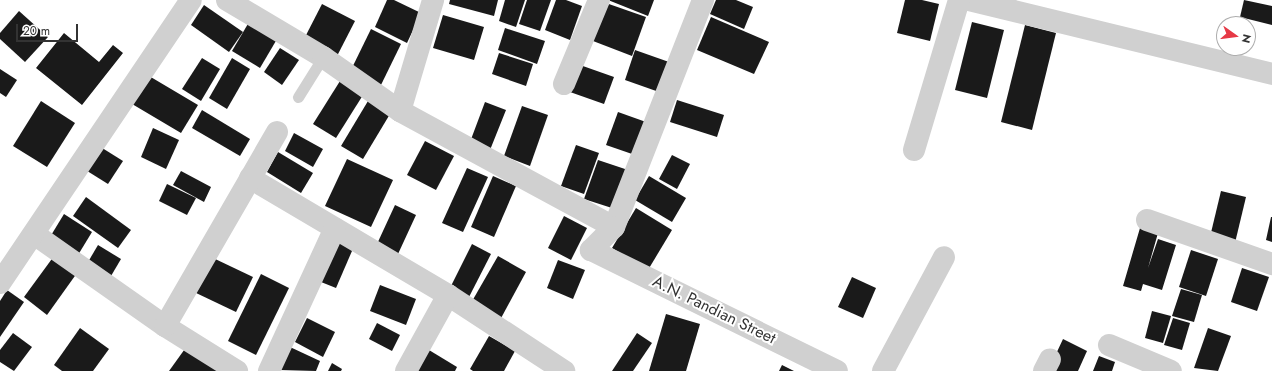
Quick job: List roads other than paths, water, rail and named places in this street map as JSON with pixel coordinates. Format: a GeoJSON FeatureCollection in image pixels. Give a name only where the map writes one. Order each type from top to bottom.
{"type":"FeatureCollection","features":[{"type":"Feature","properties":{"kind":"street"},"geometry":{"type":"LineString","coordinates":[[0,283],[191,0]]}},
{"type":"Feature","properties":{"kind":"street"},"geometry":{"type":"LineString","coordinates":[[228,0],[323,57],[400,111],[614,227],[703,0]]}},
{"type":"Feature","properties":{"kind":"street"},"geometry":{"type":"LineString","coordinates":[[400,111],[433,0]]}},
{"type":"Feature","properties":{"kind":"street"},"geometry":{"type":"LineString","coordinates":[[564,84],[599,0]]}},
{"type":"Feature","properties":{"kind":"street"},"geometry":{"type":"LineString","coordinates":[[914,150],[959,0]]}},
{"type":"Feature","properties":{"kind":"street"},"geometry":{"type":"LineString","coordinates":[[969,0],[1272,74]]}},
{"type":"Feature","properties":{"kind":"street"},"geometry":{"type":"LineString","coordinates":[[165,326],[276,132]]}},
{"type":"Feature","properties":{"kind":"street"},"geometry":{"type":"LineString","coordinates":[[250,178],[448,294],[564,371]]}},
{"type":"Feature","properties":{"kind":"street"},"geometry":{"type":"LineString","coordinates":[[1147,220],[1272,264]]}},
{"type":"Feature","properties":{"kind":"street","name":"A.N. Pandian Street"},"geometry":{"type":"LineString","coordinates":[[614,227],[591,250],[837,371]]}},
{"type":"Feature","properties":{"kind":"street"},"geometry":{"type":"LineString","coordinates":[[269,371],[335,228]]}},
{"type":"Feature","properties":{"kind":"street"},"geometry":{"type":"LineString","coordinates":[[34,234],[165,326],[236,371]]}},
{"type":"Feature","properties":{"kind":"street"},"geometry":{"type":"LineString","coordinates":[[883,371],[944,257]]}},
{"type":"Feature","properties":{"kind":"street"},"geometry":{"type":"LineString","coordinates":[[406,371],[448,294]]}},
{"type":"Feature","properties":{"kind":"street"},"geometry":{"type":"LineString","coordinates":[[1109,345],[1171,371]]}},
{"type":"Feature","properties":{"kind":"lane"},"geometry":{"type":"LineString","coordinates":[[298,97],[323,57]]}}]}
